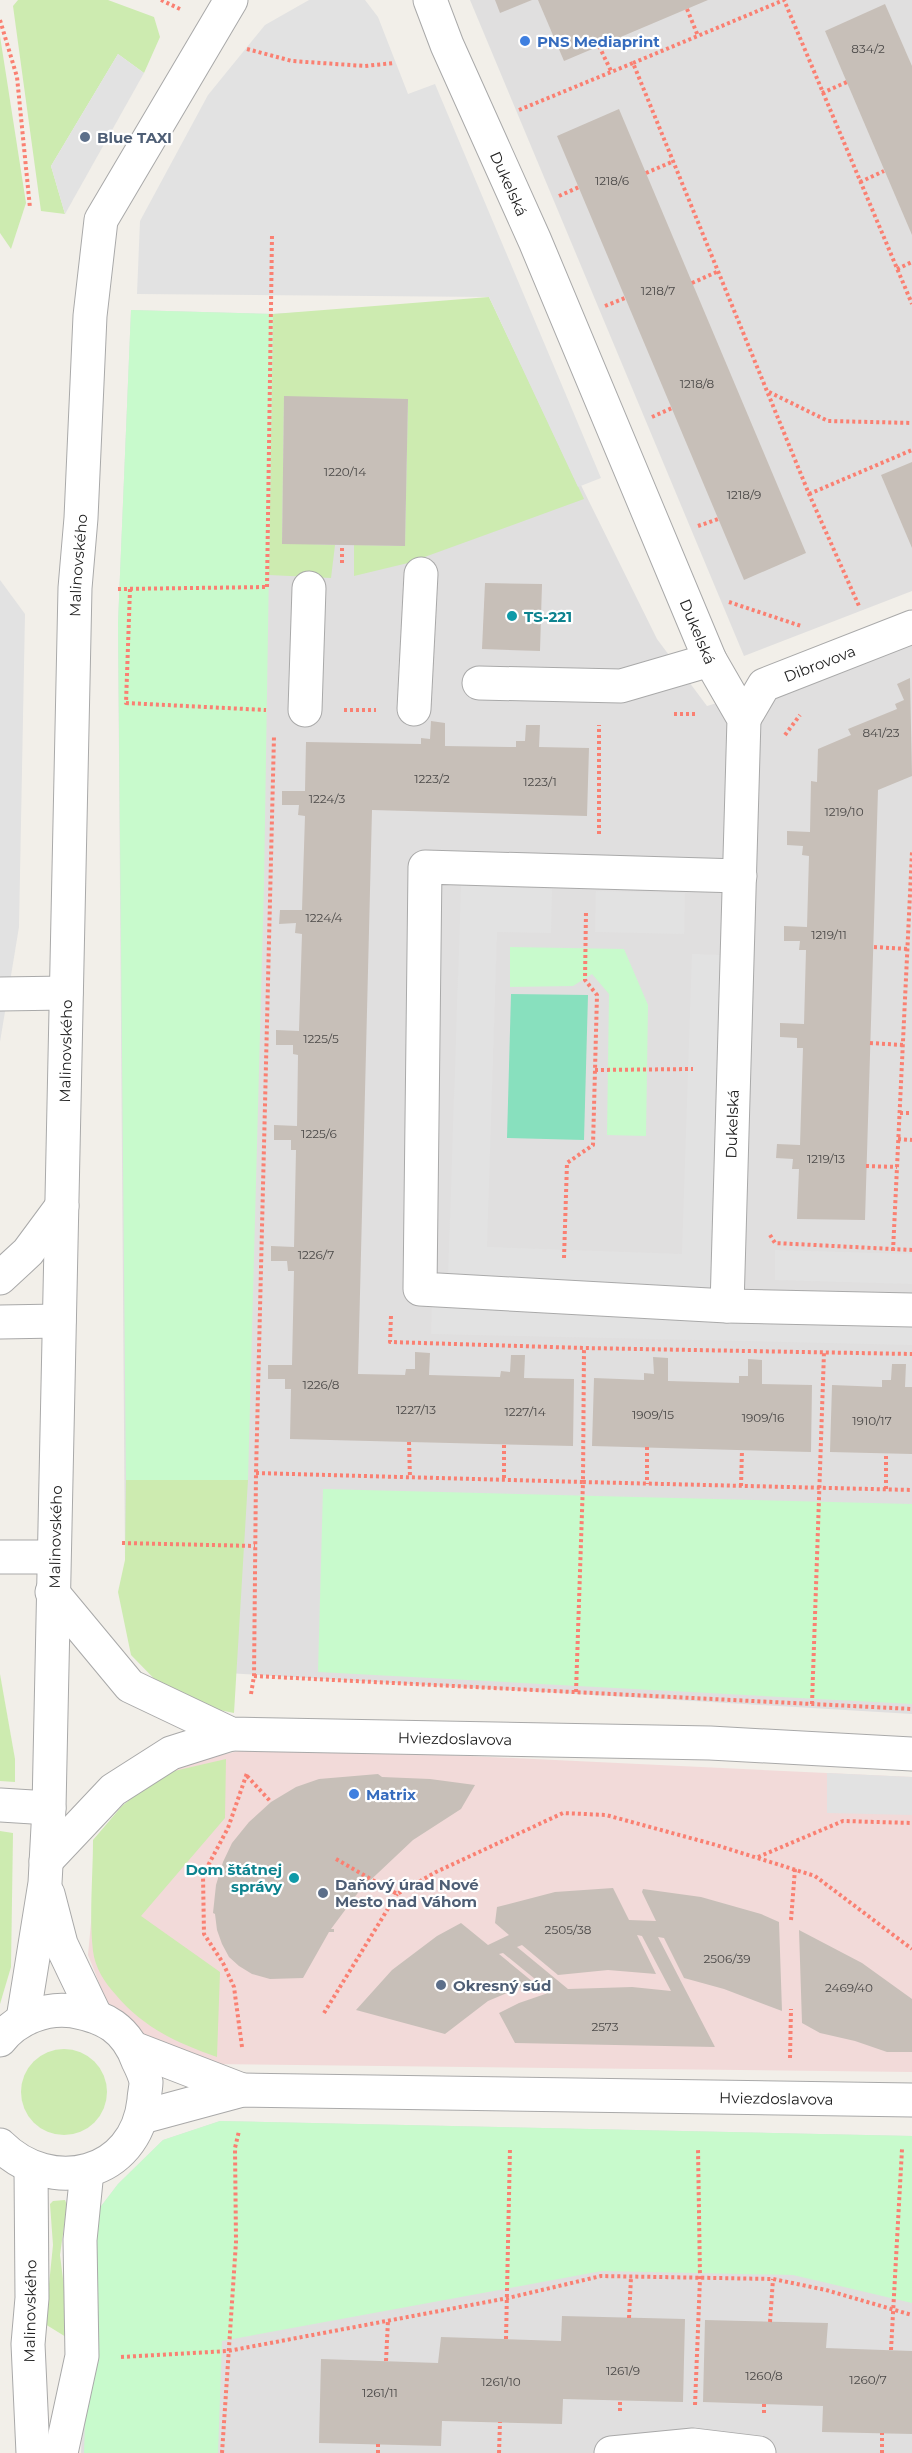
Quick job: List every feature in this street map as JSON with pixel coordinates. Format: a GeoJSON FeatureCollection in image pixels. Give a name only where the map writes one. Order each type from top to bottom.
{"type":"FeatureCollection","features":[{"type":"Feature","properties":{"kind":"street","name":"Malinovského"},"geometry":{"type":"LineString","coordinates":[[12,2029],[45,1872],[49,1808],[75,588],[81,518],[90,316],[101,220],[231,0]]}},
{"type":"Feature","properties":{"kind":"street","name":"Dukelská"},"geometry":{"type":"LineString","coordinates":[[430,0],[447,45],[535,241],[710,660],[744,718],[727,1306]]}},
{"type":"Feature","properties":{"kind":"street"},"geometry":{"type":"LineString","coordinates":[[414,709],[421,574]]}},
{"type":"Feature","properties":{"kind":"street"},"geometry":{"type":"LineString","coordinates":[[290,710],[309,588]]}},
{"type":"Feature","properties":{"kind":"street","name":"Dibrovova"},"geometry":{"type":"LineString","coordinates":[[744,718],[764,685],[912,627]]}},
{"type":"Feature","properties":{"kind":"street"},"geometry":{"type":"LineString","coordinates":[[479,683],[621,686],[710,660]]}},
{"type":"Feature","properties":{"kind":"street"},"geometry":{"type":"LineString","coordinates":[[740,876],[425,867],[420,1288],[727,1306],[912,1310]]}},
{"type":"Feature","properties":{"kind":"street"},"geometry":{"type":"LineString","coordinates":[[0,994],[66,993]]}},
{"type":"Feature","properties":{"kind":"street"},"geometry":{"type":"LineString","coordinates":[[0,1278],[28,1252],[62,1206]]}},
{"type":"Feature","properties":{"kind":"street"},"geometry":{"type":"LineString","coordinates":[[0,1322],[59,1321]]}},
{"type":"Feature","properties":{"kind":"street"},"geometry":{"type":"LineString","coordinates":[[0,1557],[53,1557]]}},
{"type":"Feature","properties":{"kind":"street","name":"Hviezdoslavova"},"geometry":{"type":"LineString","coordinates":[[52,1592],[130,1686],[231,1734],[710,1743],[912,1754]]}},
{"type":"Feature","properties":{"kind":"street"},"geometry":{"type":"LineString","coordinates":[[45,1872],[113,1790],[171,1753],[231,1734]]}},
{"type":"Feature","properties":{"kind":"street"},"geometry":{"type":"LineString","coordinates":[[0,1805],[49,1808]]}},
{"type":"Feature","properties":{"kind":"street","name":"Malinovského"},"geometry":{"type":"LineString","coordinates":[[45,1872],[61,1944],[95,2015]]}},
{"type":"Feature","properties":{"kind":"street"},"geometry":{"type":"LineString","coordinates":[[0,2145],[12,2157],[31,2168],[59,2174],[87,2171],[111,2160],[130,2140],[142,2117],[146,2082],[134,2048],[117,2028],[95,2015],[59,2009],[12,2029]]}},
{"type":"Feature","properties":{"kind":"street","name":"Hviezdoslavova"},"geometry":{"type":"LineString","coordinates":[[134,2048],[242,2090]]}},
{"type":"Feature","properties":{"kind":"street","name":"Hviezdoslavova"},"geometry":{"type":"LineString","coordinates":[[142,2117],[242,2090],[912,2100]]}},
{"type":"Feature","properties":{"kind":"street","name":"Malinovského"},"geometry":{"type":"LineString","coordinates":[[31,2168],[32,2298],[28,2344],[33,2453]]}},
{"type":"Feature","properties":{"kind":"street"},"geometry":{"type":"LineString","coordinates":[[61,2453],[82,2356],[80,2240],[87,2171]]}},
{"type":"Feature","properties":{"kind":"street"},"geometry":{"type":"LineString","coordinates":[[611,2453],[693,2445],[759,2453]]}},
{"type":"Feature","properties":{"kind":"path"},"geometry":{"type":"LineString","coordinates":[[161,0],[173,2],[181,10]]}},
{"type":"Feature","properties":{"kind":"path"},"geometry":{"type":"LineString","coordinates":[[510,114],[784,0],[912,304]]}},
{"type":"Feature","properties":{"kind":"path"},"geometry":{"type":"LineString","coordinates":[[687,9],[698,36]]}},
{"type":"Feature","properties":{"kind":"path"},"geometry":{"type":"LineString","coordinates":[[0,20],[17,77],[30,208]]}},
{"type":"Feature","properties":{"kind":"path"},"geometry":{"type":"LineString","coordinates":[[599,46],[610,71]]}},
{"type":"Feature","properties":{"kind":"path"},"geometry":{"type":"LineString","coordinates":[[243,48],[292,61],[365,66],[394,63]]}},
{"type":"Feature","properties":{"kind":"path"},"geometry":{"type":"LineString","coordinates":[[633,63],[675,161],[809,494],[860,609]]}},
{"type":"Feature","properties":{"kind":"path"},"geometry":{"type":"LineString","coordinates":[[822,93],[847,82]]}},
{"type":"Feature","properties":{"kind":"path"},"geometry":{"type":"LineString","coordinates":[[646,173],[675,161]]}},
{"type":"Feature","properties":{"kind":"path"},"geometry":{"type":"LineString","coordinates":[[860,182],[884,171]]}},
{"type":"Feature","properties":{"kind":"path"},"geometry":{"type":"LineString","coordinates":[[558,197],[579,187]]}},
{"type":"Feature","properties":{"kind":"path"},"geometry":{"type":"LineString","coordinates":[[118,589],[267,587],[272,236]]}},
{"type":"Feature","properties":{"kind":"path"},"geometry":{"type":"LineString","coordinates":[[897,269],[912,262]]}},
{"type":"Feature","properties":{"kind":"path"},"geometry":{"type":"LineString","coordinates":[[692,283],[719,272]]}},
{"type":"Feature","properties":{"kind":"path"},"geometry":{"type":"LineString","coordinates":[[604,307],[625,298]]}},
{"type":"Feature","properties":{"kind":"path"},"geometry":{"type":"LineString","coordinates":[[768,392],[828,420],[912,423]]}},
{"type":"Feature","properties":{"kind":"path"},"geometry":{"type":"LineString","coordinates":[[651,418],[672,408]]}},
{"type":"Feature","properties":{"kind":"path"},"geometry":{"type":"LineString","coordinates":[[809,494],[912,450]]}},
{"type":"Feature","properties":{"kind":"path"},"geometry":{"type":"LineString","coordinates":[[697,527],[718,519]]}},
{"type":"Feature","properties":{"kind":"path"},"geometry":{"type":"LineString","coordinates":[[130,589],[126,703],[290,710],[414,709]]}},
{"type":"Feature","properties":{"kind":"path"},"geometry":{"type":"LineString","coordinates":[[250,1703],[254,1676],[256,1473],[290,710]]}},
{"type":"Feature","properties":{"kind":"path"},"geometry":{"type":"LineString","coordinates":[[668,714],[702,714]]}},
{"type":"Feature","properties":{"kind":"path"},"geometry":{"type":"LineString","coordinates":[[599,715],[599,839]]}},
{"type":"Feature","properties":{"kind":"path"},"geometry":{"type":"LineString","coordinates":[[782,739],[800,715]]}},
{"type":"Feature","properties":{"kind":"path"},"geometry":{"type":"LineString","coordinates":[[893,1251],[912,852]]}},
{"type":"Feature","properties":{"kind":"path"},"geometry":{"type":"LineString","coordinates":[[564,1297],[567,1162],[593,1145],[597,995],[585,980],[586,910]]}},
{"type":"Feature","properties":{"kind":"path"},"geometry":{"type":"LineString","coordinates":[[874,947],[908,949]]}},
{"type":"Feature","properties":{"kind":"path"},"geometry":{"type":"LineString","coordinates":[[870,1043],[903,1046]]}},
{"type":"Feature","properties":{"kind":"path"},"geometry":{"type":"LineString","coordinates":[[595,1070],[734,1070]]}},
{"type":"Feature","properties":{"kind":"path"},"geometry":{"type":"LineString","coordinates":[[900,1113],[912,1113]]}},
{"type":"Feature","properties":{"kind":"path"},"geometry":{"type":"LineString","coordinates":[[898,1139],[912,1140]]}},
{"type":"Feature","properties":{"kind":"path"},"geometry":{"type":"LineString","coordinates":[[866,1166],[897,1167]]}},
{"type":"Feature","properties":{"kind":"path"},"geometry":{"type":"LineString","coordinates":[[766,1228],[775,1243],[893,1251],[912,1250]]}},
{"type":"Feature","properties":{"kind":"path"},"geometry":{"type":"LineString","coordinates":[[391,1307],[390,1342],[912,1354]]}},
{"type":"Feature","properties":{"kind":"path"},"geometry":{"type":"LineString","coordinates":[[576,1692],[583,1482],[584,1348]]}},
{"type":"Feature","properties":{"kind":"path"},"geometry":{"type":"LineString","coordinates":[[812,1704],[824,1352]]}},
{"type":"Feature","properties":{"kind":"path"},"geometry":{"type":"LineString","coordinates":[[409,1442],[410,1478]]}},
{"type":"Feature","properties":{"kind":"path"},"geometry":{"type":"LineString","coordinates":[[504,1445],[504,1480]]}},
{"type":"Feature","properties":{"kind":"path"},"geometry":{"type":"LineString","coordinates":[[647,1447],[647,1484]]}},
{"type":"Feature","properties":{"kind":"path"},"geometry":{"type":"LineString","coordinates":[[741,1486],[742,1450]]}},
{"type":"Feature","properties":{"kind":"path"},"geometry":{"type":"LineString","coordinates":[[886,1453],[886,1489]]}},
{"type":"Feature","properties":{"kind":"path"},"geometry":{"type":"LineString","coordinates":[[256,1473],[912,1490]]}},
{"type":"Feature","properties":{"kind":"path"},"geometry":{"type":"LineString","coordinates":[[122,1543],[255,1546]]}},
{"type":"Feature","properties":{"kind":"path"},"geometry":{"type":"LineString","coordinates":[[254,1676],[912,1709]]}},
{"type":"Feature","properties":{"kind":"path"},"geometry":{"type":"LineString","coordinates":[[243,2051],[234,1987],[223,1963],[204,1934],[203,1875],[228,1828],[247,1776],[247,1766]]}},
{"type":"Feature","properties":{"kind":"path"},"geometry":{"type":"LineString","coordinates":[[247,1776],[271,1802]]}},
{"type":"Feature","properties":{"kind":"path"},"geometry":{"type":"LineString","coordinates":[[324,2013],[397,1894],[436,1872],[563,1813],[606,1815],[815,1876],[912,1949]]}},
{"type":"Feature","properties":{"kind":"path"},"geometry":{"type":"LineString","coordinates":[[757,1858],[843,1821],[912,1822]]}},
{"type":"Feature","properties":{"kind":"path"},"geometry":{"type":"LineString","coordinates":[[336,1859],[397,1894]]}},
{"type":"Feature","properties":{"kind":"path"},"geometry":{"type":"LineString","coordinates":[[791,1920],[795,1869]]}},
{"type":"Feature","properties":{"kind":"path"},"geometry":{"type":"LineString","coordinates":[[790,2062],[791,2009]]}},
{"type":"Feature","properties":{"kind":"path"},"geometry":{"type":"LineString","coordinates":[[222,2453],[236,2242],[236,2148],[241,2124]]}},
{"type":"Feature","properties":{"kind":"path"},"geometry":{"type":"LineString","coordinates":[[506,2339],[510,2148]]}},
{"type":"Feature","properties":{"kind":"path"},"geometry":{"type":"LineString","coordinates":[[693,2445],[700,2278],[698,2148]]}},
{"type":"Feature","properties":{"kind":"path"},"geometry":{"type":"LineString","coordinates":[[891,2350],[902,2149]]}},
{"type":"Feature","properties":{"kind":"path"},"geometry":{"type":"LineString","coordinates":[[115,2357],[228,2351],[508,2298],[601,2276],[773,2279],[826,2290],[912,2315]]}},
{"type":"Feature","properties":{"kind":"path"},"geometry":{"type":"LineString","coordinates":[[629,2318],[631,2277]]}},
{"type":"Feature","properties":{"kind":"path"},"geometry":{"type":"LineString","coordinates":[[770,2322],[773,2279]]}},
{"type":"Feature","properties":{"kind":"path"},"geometry":{"type":"LineString","coordinates":[[386,2361],[388,2320]]}},
{"type":"Feature","properties":{"kind":"path"},"geometry":{"type":"LineString","coordinates":[[499,2453],[500,2422]]}},
{"type":"Feature","properties":{"kind":"path"},"geometry":{"type":"LineString","coordinates":[[882,2433],[882,2453]]}},
{"type":"Feature","properties":{"kind":"path"},"geometry":{"type":"LineString","coordinates":[[378,2444],[378,2453]]}},
{"type":"Feature","properties":{"kind":"shaded area"},"geometry":{"type":"Polygon","coordinates":[[[309,0],[365,0],[378,17],[408,94],[435,84],[601,478],[578,487],[489,297],[137,294],[140,221],[208,95],[265,25],[309,0]]]}},
{"type":"Feature","properties":{"kind":"shaded area"},"geometry":{"type":"Polygon","coordinates":[[[470,0],[912,0],[912,591],[744,656],[470,0]]]}},
{"type":"Feature","properties":{"kind":"shaded area"},"geometry":{"type":"Polygon","coordinates":[[[118,54],[144,73],[65,214],[51,166],[118,54]]]}},
{"type":"Feature","properties":{"kind":"shaded area"},"geometry":{"type":"Polygon","coordinates":[[[490,301],[657,639],[707,706],[912,645],[912,1714],[159,1669],[125,1560],[118,623],[131,310],[273,314],[490,301]]]}},
{"type":"Feature","properties":{"kind":"shaded area"},"geometry":{"type":"Polygon","coordinates":[[[0,580],[25,614],[19,927],[0,1042],[0,580]]]}},
{"type":"Feature","properties":{"kind":"shaded area"},"geometry":{"type":"Polygon","coordinates":[[[461,886],[552,889],[551,933],[497,932],[487,1247],[682,1254],[692,954],[724,955],[713,1288],[448,1279],[461,886]]]}},
{"type":"Feature","properties":{"kind":"shaded area"},"geometry":{"type":"Polygon","coordinates":[[[596,891],[685,893],[684,934],[595,932],[596,891]]]}},
{"type":"Feature","properties":{"kind":"shaded area"},"geometry":{"type":"Polygon","coordinates":[[[775,1250],[912,1254],[912,1284],[775,1280],[775,1250]]]}},
{"type":"Feature","properties":{"kind":"shaded area"},"geometry":{"type":"Polygon","coordinates":[[[432,1307],[912,1319],[912,1345],[431,1334],[432,1307]]]}},
{"type":"Feature","properties":{"kind":"shaded area"},"geometry":{"type":"Polygon","coordinates":[[[259,1746],[912,1777],[912,2072],[207,2064],[115,2023],[88,1955],[99,1836],[163,1769],[259,1746]]]}},
{"type":"Feature","properties":{"kind":"shaded area"},"geometry":{"type":"Polygon","coordinates":[[[827,1773],[912,1777],[912,1815],[827,1813],[827,1773]]]}},
{"type":"Feature","properties":{"kind":"shaded area"},"geometry":{"type":"Polygon","coordinates":[[[220,2121],[912,2136],[912,2453],[81,2453],[92,2218],[118,2184],[163,2140],[220,2121]]]}},
{"type":"Feature","properties":{"kind":"green space"},"geometry":{"type":"Polygon","coordinates":[[[18,0],[108,0],[154,17],[160,37],[144,73],[118,54],[51,166],[65,214],[41,211],[13,6],[18,0]]]}},
{"type":"Feature","properties":{"kind":"green space"},"geometry":{"type":"Polygon","coordinates":[[[0,36],[26,203],[11,249],[0,233],[0,36]]]}},
{"type":"Feature","properties":{"kind":"green space"},"geometry":{"type":"Polygon","coordinates":[[[489,297],[584,499],[408,563],[354,576],[354,545],[405,546],[408,399],[284,397],[282,543],[335,545],[331,578],[269,575],[273,314],[489,297]]]}},
{"type":"Feature","properties":{"kind":"green space"},"geometry":{"type":"Polygon","coordinates":[[[131,310],[273,314],[264,884],[248,1480],[126,1480],[118,623],[131,310]]]}},
{"type":"Feature","properties":{"kind":"green space"},"geometry":{"type":"Polygon","coordinates":[[[510,947],[624,949],[648,1005],[646,1136],[607,1135],[609,994],[592,974],[573,986],[510,987],[510,947]]]}},
{"type":"Feature","properties":{"kind":"green space"},"geometry":{"type":"Polygon","coordinates":[[[511,994],[588,995],[584,1140],[507,1138],[511,994]]]}},
{"type":"Feature","properties":{"kind":"green space"},"geometry":{"type":"Polygon","coordinates":[[[126,1480],[248,1480],[234,1713],[176,1701],[131,1655],[118,1592],[125,1560],[126,1480]]]}},
{"type":"Feature","properties":{"kind":"green space"},"geometry":{"type":"Polygon","coordinates":[[[323,1489],[912,1504],[912,1704],[318,1672],[323,1489]]]}},
{"type":"Feature","properties":{"kind":"green space"},"geometry":{"type":"Polygon","coordinates":[[[0,1674],[15,1759],[15,1782],[0,1781],[0,1674]]]}},
{"type":"Feature","properties":{"kind":"green space"},"geometry":{"type":"Polygon","coordinates":[[[226,1759],[225,1818],[141,1916],[220,1972],[217,2057],[175,2040],[138,2017],[101,1975],[94,1957],[92,1938],[93,1840],[122,1806],[161,1774],[226,1759]]]}},
{"type":"Feature","properties":{"kind":"green space"},"geometry":{"type":"Polygon","coordinates":[[[0,1831],[13,1833],[11,1967],[0,2004],[0,1831]]]}},
{"type":"Feature","properties":{"kind":"green space"},"geometry":{"type":"Polygon","coordinates":[[[64,2049],[81,2052],[95,2061],[104,2075],[107,2092],[104,2109],[95,2123],[81,2132],[64,2135],[47,2132],[33,2123],[24,2109],[21,2092],[24,2075],[33,2061],[47,2052],[64,2049]]]}},
{"type":"Feature","properties":{"kind":"green space"},"geometry":{"type":"Polygon","coordinates":[[[220,2121],[912,2136],[912,2303],[793,2275],[602,2271],[222,2341],[218,2453],[84,2453],[92,2218],[118,2184],[163,2140],[220,2121]]]}},
{"type":"Feature","properties":{"kind":"green space"},"geometry":{"type":"Polygon","coordinates":[[[65,2200],[67,2205],[60,2255],[70,2335],[66,2337],[45,2324],[53,2245],[50,2204],[53,2201],[65,2200]]]}},
{"type":"Feature","properties":{"kind":"building"},"geometry":{"type":"Polygon","coordinates":[[[495,0],[532,0],[500,13],[495,0]]]}},
{"type":"Feature","properties":{"kind":"building"},"geometry":{"type":"Polygon","coordinates":[[[538,0],[708,0],[564,61],[538,0]]]}},
{"type":"Feature","properties":{"kind":"building"},"geometry":{"type":"Polygon","coordinates":[[[885,4],[912,66],[912,235],[825,31],[885,4]]]}},
{"type":"Feature","properties":{"kind":"building"},"geometry":{"type":"Polygon","coordinates":[[[619,109],[806,553],[744,580],[557,136],[619,109]]]}},
{"type":"Feature","properties":{"kind":"building"},"geometry":{"type":"Polygon","coordinates":[[[284,396],[408,399],[405,546],[282,544],[284,396]]]}},
{"type":"Feature","properties":{"kind":"building"},"geometry":{"type":"Polygon","coordinates":[[[912,462],[912,548],[881,475],[912,462]]]}},
{"type":"Feature","properties":{"kind":"building","name":"TS-221"},"geometry":{"type":"Polygon","coordinates":[[[485,583],[542,584],[540,651],[482,649],[485,583]]]}},
{"type":"Feature","properties":{"kind":"building"},"geometry":{"type":"Polygon","coordinates":[[[910,678],[912,776],[878,790],[865,1220],[797,1219],[799,1169],[792,1169],[793,1159],[776,1158],[777,1144],[800,1145],[803,1048],[797,1048],[797,1038],[780,1037],[780,1023],[804,1024],[806,950],[799,950],[800,941],[784,941],[784,926],[807,927],[809,856],[802,855],[803,846],[787,845],[787,831],[810,832],[811,781],[817,782],[818,749],[851,735],[848,729],[897,709],[895,704],[904,700],[897,684],[910,678]]]}},
{"type":"Feature","properties":{"kind":"building"},"geometry":{"type":"Polygon","coordinates":[[[431,721],[445,723],[445,746],[516,747],[516,741],[525,741],[526,725],[540,725],[539,747],[589,748],[587,816],[372,810],[358,1374],[405,1375],[406,1369],[415,1369],[415,1352],[430,1353],[429,1375],[500,1377],[501,1371],[510,1372],[511,1355],[525,1355],[524,1378],[574,1379],[573,1446],[290,1439],[291,1389],[285,1389],[285,1379],[268,1379],[268,1365],[292,1365],[294,1271],[288,1271],[287,1261],[271,1261],[271,1246],[294,1247],[296,1150],[291,1150],[291,1140],[274,1140],[274,1125],[297,1126],[298,1055],[293,1054],[293,1045],[276,1045],[276,1030],[299,1031],[302,934],[295,933],[296,923],[279,924],[280,910],[302,910],[305,816],[298,815],[299,805],[282,805],[282,791],[305,791],[306,742],[421,744],[421,738],[430,739],[431,721]]]}},
{"type":"Feature","properties":{"kind":"building"},"geometry":{"type":"Polygon","coordinates":[[[653,1357],[668,1358],[668,1381],[739,1383],[739,1376],[748,1376],[748,1359],[762,1360],[762,1384],[812,1385],[811,1452],[592,1446],[594,1378],[644,1380],[644,1373],[654,1374],[653,1357]]]}},
{"type":"Feature","properties":{"kind":"building"},"geometry":{"type":"Polygon","coordinates":[[[892,1364],[906,1364],[905,1387],[912,1387],[912,1454],[830,1452],[832,1385],[882,1387],[882,1380],[891,1380],[892,1364]]]}},
{"type":"Feature","properties":{"kind":"building","name":"Dom štátnej správy"},"geometry":{"type":"Polygon","coordinates":[[[378,1774],[382,1777],[430,1779],[475,1785],[461,1809],[413,1840],[360,1890],[331,1929],[334,1929],[334,1932],[329,1932],[303,1978],[270,1979],[252,1974],[239,1966],[229,1957],[222,1944],[213,1913],[216,1885],[232,1843],[249,1822],[271,1802],[296,1787],[319,1779],[378,1774]]]}},
{"type":"Feature","properties":{"kind":"building"},"geometry":{"type":"Polygon","coordinates":[[[613,1888],[629,1920],[656,1921],[642,1892],[643,1889],[701,1897],[761,1914],[779,1922],[782,2011],[724,1989],[684,1978],[664,1938],[658,1937],[715,2047],[515,2043],[499,2013],[551,1992],[503,1953],[499,1954],[533,1982],[488,2001],[445,2034],[356,2010],[392,1970],[437,1936],[461,1923],[488,1945],[509,1935],[495,1923],[497,1907],[555,1892],[613,1888]],[[637,1935],[656,1974],[608,1970],[558,1975],[522,1945],[517,1947],[568,1989],[632,1987],[671,1991],[642,1936],[637,1935]]]}},
{"type":"Feature","properties":{"kind":"building"},"geometry":{"type":"Polygon","coordinates":[[[799,1930],[862,1963],[912,1999],[912,2052],[887,2052],[855,2041],[820,2033],[802,2023],[799,1930]]]}},
{"type":"Feature","properties":{"kind":"building"},"geometry":{"type":"Polygon","coordinates":[[[562,2316],[685,2319],[683,2402],[563,2399],[562,2424],[442,2421],[441,2446],[319,2443],[321,2359],[438,2363],[441,2337],[561,2341],[562,2316]]]}},
{"type":"Feature","properties":{"kind":"building"},"geometry":{"type":"Polygon","coordinates":[[[705,2320],[828,2323],[826,2348],[912,2351],[912,2434],[822,2432],[823,2406],[703,2402],[705,2320]]]}},
{"type":"Feature","properties":{"kind":"place","name":"PNS Mediaprint"},"geometry":{"type":"Point","coordinates":[525,41]}},
{"type":"Feature","properties":{"kind":"place","name":"Blue TAXI"},"geometry":{"type":"Point","coordinates":[85,137]}},
{"type":"Feature","properties":{"kind":"place","name":"TS-221"},"geometry":{"type":"Point","coordinates":[512,616]}},
{"type":"Feature","properties":{"kind":"place","name":"Matrix"},"geometry":{"type":"Point","coordinates":[354,1794]}},
{"type":"Feature","properties":{"kind":"place","name":"Dom štátnej správy"},"geometry":{"type":"Point","coordinates":[294,1878]}},
{"type":"Feature","properties":{"kind":"place","name":"Daňový úrad Nové Mesto nad Váhom"},"geometry":{"type":"Point","coordinates":[323,1893]}},
{"type":"Feature","properties":{"kind":"place","name":"Okresný súd"},"geometry":{"type":"Point","coordinates":[441,1985]}}]}
